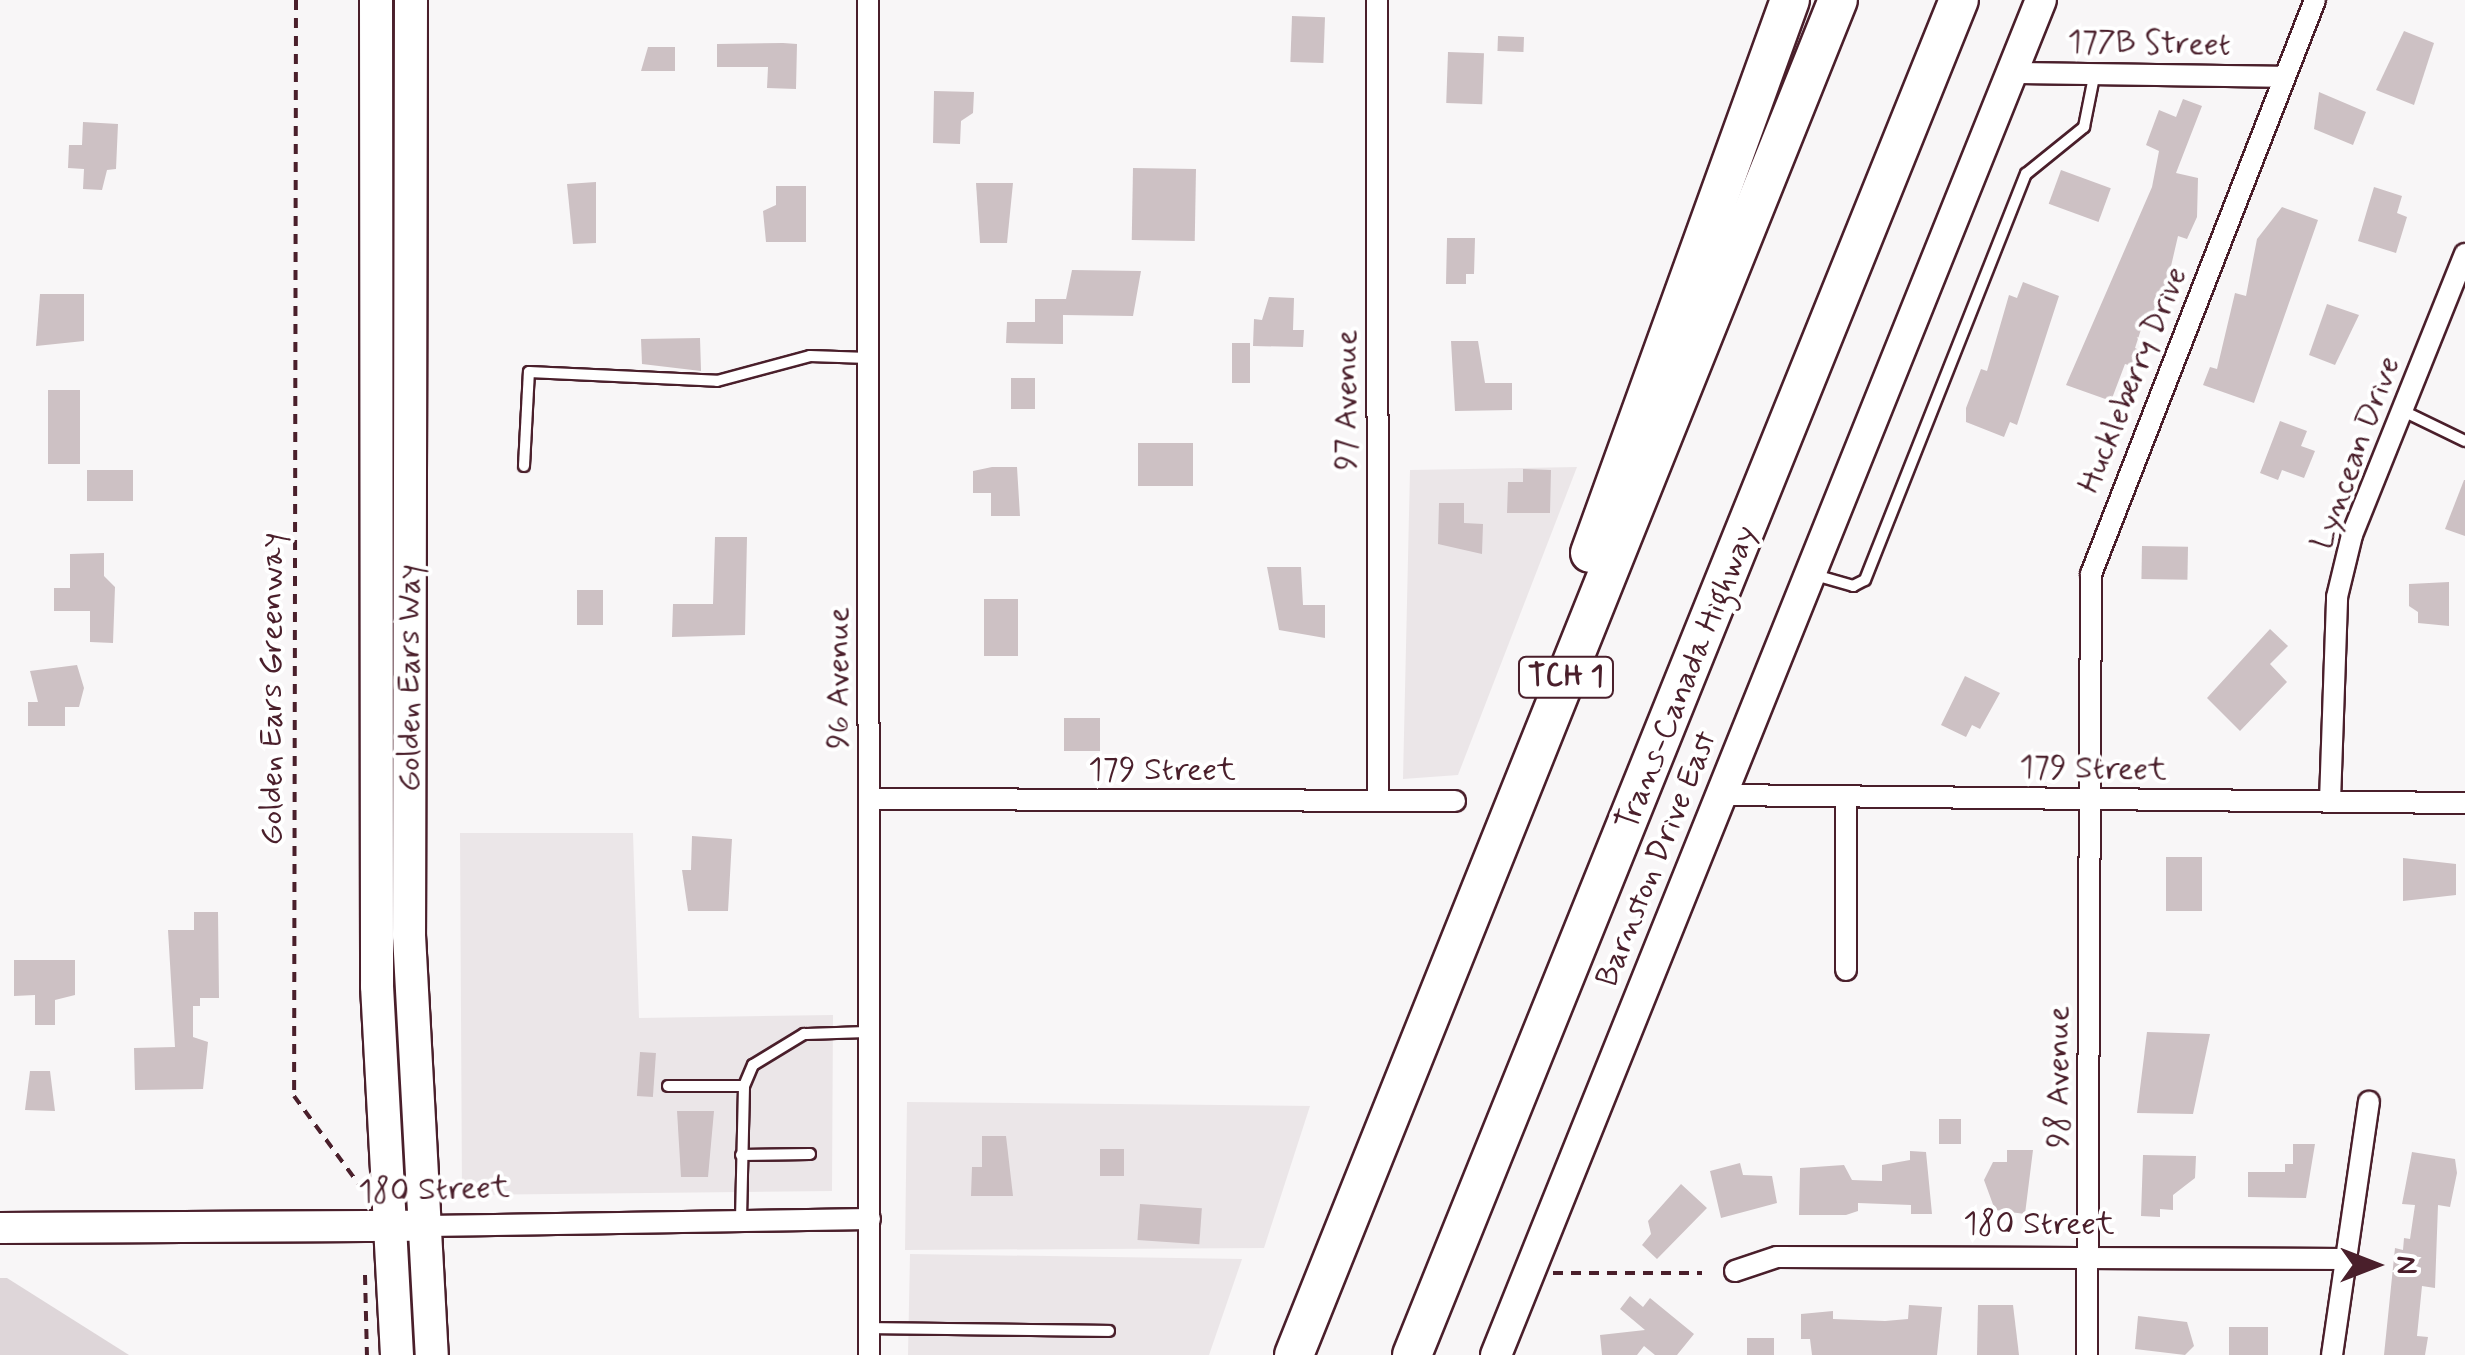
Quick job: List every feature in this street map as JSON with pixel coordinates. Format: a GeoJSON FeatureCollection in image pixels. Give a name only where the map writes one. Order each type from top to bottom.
{"type":"FeatureCollection","features":[{"type":"Feature","properties":{"kind":"highway"},"geometry":{"type":"LineString","coordinates":[[1453,956],[1652,370],[1790,0]]}},
{"type":"Feature","properties":{"kind":"highway","name":"TCH 1"},"geometry":{"type":"LineString","coordinates":[[1294,1355],[1838,0]]}},
{"type":"Feature","properties":{"kind":"highway","name":"Trans-Canada Highway"},"geometry":{"type":"LineString","coordinates":[[1412,1355],[1898,164],[1959,0]]}},
{"type":"Feature","properties":{"kind":"highway"},"geometry":{"type":"LineString","coordinates":[[1898,164],[1986,0]]}},
{"type":"Feature","properties":{"kind":"main road","name":"Golden Ears Way"},"geometry":{"type":"LineString","coordinates":[[376,0],[378,1227],[397,1355]]}},
{"type":"Feature","properties":{"kind":"main road","name":"Golden Ears Way"},"geometry":{"type":"LineString","coordinates":[[411,0],[409,936],[432,1355]]}},
{"type":"Feature","properties":{"kind":"street","name":"96 Avenue"},"geometry":{"type":"LineString","coordinates":[[868,0],[870,1355]]}},
{"type":"Feature","properties":{"kind":"street","name":"97 Avenue"},"geometry":{"type":"LineString","coordinates":[[1376,0],[1378,800]]}},
{"type":"Feature","properties":{"kind":"street","name":"Barnston Drive East"},"geometry":{"type":"LineString","coordinates":[[1496,1355],[2041,0]]}},
{"type":"Feature","properties":{"kind":"street","name":"Huckleberry Drive"},"geometry":{"type":"LineString","coordinates":[[2091,799],[2094,560],[2315,0]]}},
{"type":"Feature","properties":{"kind":"street","name":"177B Street"},"geometry":{"type":"LineString","coordinates":[[2012,72],[2284,77]]}},
{"type":"Feature","properties":{"kind":"street","name":"Lyncean Drive"},"geometry":{"type":"LineString","coordinates":[[2330,801],[2338,597],[2352,535],[2465,254]]}},
{"type":"Feature","properties":{"kind":"street","name":"179 Street"},"geometry":{"type":"LineString","coordinates":[[1721,795],[2465,802]]}},
{"type":"Feature","properties":{"kind":"street"},"geometry":{"type":"LineString","coordinates":[[1846,797],[1846,970]]}},
{"type":"Feature","properties":{"kind":"street","name":"179 Street"},"geometry":{"type":"LineString","coordinates":[[870,798],[1454,801]]}},
{"type":"Feature","properties":{"kind":"street","name":"98 Avenue"},"geometry":{"type":"LineString","coordinates":[[2087,1355],[2091,799]]}},
{"type":"Feature","properties":{"kind":"street"},"geometry":{"type":"LineString","coordinates":[[2332,1355],[2369,1102]]}},
{"type":"Feature","properties":{"kind":"street","name":"180 Street"},"geometry":{"type":"LineString","coordinates":[[0,1228],[870,1219]]}},
{"type":"Feature","properties":{"kind":"street","name":"180 Street"},"geometry":{"type":"LineString","coordinates":[[1735,1271],[1777,1257],[2346,1259]]}},
{"type":"Feature","properties":{"kind":"lane"},"geometry":{"type":"LineString","coordinates":[[1810,573],[1853,586],[1865,580],[2026,174],[2084,127],[2096,71]]}},
{"type":"Feature","properties":{"kind":"lane"},"geometry":{"type":"LineString","coordinates":[[524,466],[529,372],[717,381],[810,356],[868,358]]}},
{"type":"Feature","properties":{"kind":"lane"},"geometry":{"type":"LineString","coordinates":[[2402,410],[2465,441]]}},
{"type":"Feature","properties":{"kind":"lane"},"geometry":{"type":"LineString","coordinates":[[741,1219],[744,1086],[754,1065],[788,1040],[870,1032]]}},
{"type":"Feature","properties":{"kind":"lane"},"geometry":{"type":"LineString","coordinates":[[668,1086],[744,1086]]}},
{"type":"Feature","properties":{"kind":"lane"},"geometry":{"type":"LineString","coordinates":[[741,1155],[810,1154]]}},
{"type":"Feature","properties":{"kind":"lane"},"geometry":{"type":"LineString","coordinates":[[870,1328],[1109,1331]]}},
{"type":"Feature","properties":{"kind":"path","name":"Golden Ears Greenway"},"geometry":{"type":"LineString","coordinates":[[296,0],[294,1096],[359,1180],[378,1227],[366,1355]]}},
{"type":"Feature","properties":{"kind":"path"},"geometry":{"type":"LineString","coordinates":[[1548,1272],[1702,1273]]}},
{"type":"Feature","properties":{"kind":"shaded area"},"geometry":{"type":"Polygon","coordinates":[[[1577,467],[1458,775],[1403,779],[1410,470],[1577,467]]]}},
{"type":"Feature","properties":{"kind":"shaded area"},"geometry":{"type":"Polygon","coordinates":[[[460,833],[633,833],[639,1018],[833,1015],[832,1191],[462,1195],[460,833]]]}},
{"type":"Feature","properties":{"kind":"shaded area"},"geometry":{"type":"Polygon","coordinates":[[[907,1102],[1310,1106],[1264,1248],[905,1250],[907,1102]]]}},
{"type":"Feature","properties":{"kind":"shaded area"},"geometry":{"type":"Polygon","coordinates":[[[910,1254],[1242,1259],[1209,1355],[908,1355],[910,1254]]]}},
{"type":"Feature","properties":{"kind":"shaded area"},"geometry":{"type":"Polygon","coordinates":[[[0,1278],[7,1278],[129,1355],[0,1355],[0,1278]]]}},
{"type":"Feature","properties":{"kind":"building"},"geometry":{"type":"Polygon","coordinates":[[[1292,16],[1325,17],[1323,63],[1290,62],[1292,16]]]}},
{"type":"Feature","properties":{"kind":"building"},"geometry":{"type":"Polygon","coordinates":[[[2404,31],[2434,43],[2414,105],[2376,90],[2404,31]]]}},
{"type":"Feature","properties":{"kind":"building"},"geometry":{"type":"Polygon","coordinates":[[[1498,36],[1524,37],[1523,52],[1497,51],[1498,36]]]}},
{"type":"Feature","properties":{"kind":"building"},"geometry":{"type":"Polygon","coordinates":[[[717,44],[797,44],[796,89],[767,88],[768,67],[717,67],[717,44]]]}},
{"type":"Feature","properties":{"kind":"building"},"geometry":{"type":"Polygon","coordinates":[[[648,47],[675,47],[675,71],[641,71],[648,47]]]}},
{"type":"Feature","properties":{"kind":"building"},"geometry":{"type":"Polygon","coordinates":[[[1448,52],[1484,53],[1482,104],[1446,103],[1448,52]]]}},
{"type":"Feature","properties":{"kind":"building"},"geometry":{"type":"Polygon","coordinates":[[[934,91],[974,92],[973,113],[961,121],[960,144],[933,143],[934,91]]]}},
{"type":"Feature","properties":{"kind":"building"},"geometry":{"type":"Polygon","coordinates":[[[2319,92],[2366,112],[2353,145],[2314,129],[2319,92]]]}},
{"type":"Feature","properties":{"kind":"building"},"geometry":{"type":"Polygon","coordinates":[[[2183,99],[2202,106],[2176,173],[2198,178],[2197,217],[2187,239],[2178,236],[2159,318],[2146,314],[2135,348],[2143,352],[2138,368],[2125,364],[2111,401],[2066,385],[2152,187],[2159,151],[2146,145],[2159,110],[2176,117],[2183,99]]]}},
{"type":"Feature","properties":{"kind":"building"},"geometry":{"type":"Polygon","coordinates":[[[83,122],[118,124],[116,169],[107,170],[102,190],[83,189],[84,169],[68,168],[69,145],[82,145],[83,122]]]}},
{"type":"Feature","properties":{"kind":"building"},"geometry":{"type":"Polygon","coordinates":[[[1133,168],[1196,169],[1195,241],[1132,240],[1133,168]]]}},
{"type":"Feature","properties":{"kind":"building"},"geometry":{"type":"Polygon","coordinates":[[[2061,170],[2111,188],[2098,222],[2049,204],[2061,170]]]}},
{"type":"Feature","properties":{"kind":"building"},"geometry":{"type":"Polygon","coordinates":[[[596,182],[596,243],[573,244],[567,184],[596,182]]]}},
{"type":"Feature","properties":{"kind":"building"},"geometry":{"type":"Polygon","coordinates":[[[976,183],[1013,183],[1007,243],[980,243],[976,183]]]}},
{"type":"Feature","properties":{"kind":"building"},"geometry":{"type":"Polygon","coordinates":[[[776,186],[806,186],[806,242],[766,242],[763,211],[776,205],[776,186]]]}},
{"type":"Feature","properties":{"kind":"building"},"geometry":{"type":"Polygon","coordinates":[[[2374,187],[2402,196],[2397,213],[2407,217],[2396,253],[2358,241],[2374,187]]]}},
{"type":"Feature","properties":{"kind":"building"},"geometry":{"type":"Polygon","coordinates":[[[2282,207],[2318,220],[2254,403],[2203,385],[2210,367],[2217,369],[2235,293],[2246,296],[2257,239],[2282,207]]]}},
{"type":"Feature","properties":{"kind":"building"},"geometry":{"type":"Polygon","coordinates":[[[1447,238],[1475,238],[1474,274],[1466,274],[1466,284],[1446,284],[1447,238]]]}},
{"type":"Feature","properties":{"kind":"building"},"geometry":{"type":"Polygon","coordinates":[[[1072,270],[1141,271],[1133,316],[1063,315],[1063,344],[1006,343],[1007,322],[1035,322],[1035,299],[1066,299],[1072,270]]]}},
{"type":"Feature","properties":{"kind":"building"},"geometry":{"type":"Polygon","coordinates":[[[2023,282],[2059,296],[2017,425],[2010,422],[2004,437],[1966,422],[1966,408],[1981,369],[1987,371],[2009,295],[2017,298],[2023,282]]]}},
{"type":"Feature","properties":{"kind":"building"},"geometry":{"type":"Polygon","coordinates":[[[40,294],[84,294],[84,341],[36,346],[40,294]]]}},
{"type":"Feature","properties":{"kind":"building"},"geometry":{"type":"Polygon","coordinates":[[[1269,297],[1294,298],[1293,330],[1304,330],[1303,347],[1253,346],[1254,319],[1262,320],[1269,297]]]}},
{"type":"Feature","properties":{"kind":"building"},"geometry":{"type":"Polygon","coordinates":[[[2327,304],[2359,315],[2335,365],[2309,355],[2327,304]]]}},
{"type":"Feature","properties":{"kind":"building"},"geometry":{"type":"Polygon","coordinates":[[[700,338],[701,371],[642,364],[641,339],[700,338]]]}},
{"type":"Feature","properties":{"kind":"building"},"geometry":{"type":"Polygon","coordinates":[[[1451,341],[1478,341],[1485,383],[1512,383],[1512,410],[1455,411],[1451,341]]]}},
{"type":"Feature","properties":{"kind":"building"},"geometry":{"type":"Polygon","coordinates":[[[1232,343],[1250,343],[1250,383],[1232,383],[1232,343]]]}},
{"type":"Feature","properties":{"kind":"building"},"geometry":{"type":"Polygon","coordinates":[[[1011,378],[1035,378],[1035,409],[1011,409],[1011,378]]]}},
{"type":"Feature","properties":{"kind":"building"},"geometry":{"type":"Polygon","coordinates":[[[48,390],[80,390],[80,464],[48,464],[48,390]]]}},
{"type":"Feature","properties":{"kind":"building"},"geometry":{"type":"Polygon","coordinates":[[[2280,421],[2307,431],[2301,446],[2315,451],[2304,478],[2282,470],[2278,480],[2260,473],[2280,421]]]}},
{"type":"Feature","properties":{"kind":"building"},"geometry":{"type":"Polygon","coordinates":[[[1138,443],[1193,443],[1193,486],[1138,486],[1138,443]]]}},
{"type":"Feature","properties":{"kind":"building"},"geometry":{"type":"Polygon","coordinates":[[[1017,467],[1020,516],[991,516],[991,493],[973,493],[973,471],[1017,467]]]}},
{"type":"Feature","properties":{"kind":"building"},"geometry":{"type":"Polygon","coordinates":[[[1523,469],[1551,470],[1550,513],[1507,513],[1508,482],[1523,482],[1523,469]]]}},
{"type":"Feature","properties":{"kind":"building"},"geometry":{"type":"Polygon","coordinates":[[[87,470],[133,470],[133,501],[87,501],[87,470]]]}},
{"type":"Feature","properties":{"kind":"building"},"geometry":{"type":"Polygon","coordinates":[[[2465,480],[2465,536],[2445,529],[2465,480]]]}},
{"type":"Feature","properties":{"kind":"building"},"geometry":{"type":"Polygon","coordinates":[[[1439,503],[1464,503],[1464,523],[1483,524],[1482,554],[1438,544],[1439,503]]]}},
{"type":"Feature","properties":{"kind":"building"},"geometry":{"type":"Polygon","coordinates":[[[715,537],[747,537],[745,635],[672,637],[673,604],[713,604],[715,537]]]}},
{"type":"Feature","properties":{"kind":"building"},"geometry":{"type":"Polygon","coordinates":[[[2142,546],[2188,547],[2187,580],[2141,579],[2142,546]]]}},
{"type":"Feature","properties":{"kind":"building"},"geometry":{"type":"Polygon","coordinates":[[[104,553],[104,576],[115,587],[113,643],[90,642],[90,611],[54,611],[54,588],[70,588],[70,554],[104,553]]]}},
{"type":"Feature","properties":{"kind":"building"},"geometry":{"type":"Polygon","coordinates":[[[1267,567],[1301,567],[1303,605],[1325,605],[1325,638],[1279,630],[1267,567]]]}},
{"type":"Feature","properties":{"kind":"building"},"geometry":{"type":"Polygon","coordinates":[[[2449,582],[2449,626],[2418,623],[2418,612],[2409,606],[2409,584],[2449,582]]]}},
{"type":"Feature","properties":{"kind":"building"},"geometry":{"type":"Polygon","coordinates":[[[577,590],[603,590],[603,625],[577,625],[577,590]]]}},
{"type":"Feature","properties":{"kind":"building"},"geometry":{"type":"Polygon","coordinates":[[[984,599],[1018,599],[1018,656],[984,656],[984,599]]]}},
{"type":"Feature","properties":{"kind":"building"},"geometry":{"type":"Polygon","coordinates":[[[2270,629],[2288,646],[2270,664],[2287,682],[2240,731],[2207,698],[2270,629]]]}},
{"type":"Feature","properties":{"kind":"building"},"geometry":{"type":"Polygon","coordinates":[[[77,665],[84,688],[79,707],[65,707],[65,726],[28,726],[28,702],[38,702],[30,671],[77,665]]]}},
{"type":"Feature","properties":{"kind":"building"},"geometry":{"type":"Polygon","coordinates":[[[1965,676],[2000,693],[1980,729],[1972,725],[1966,737],[1941,725],[1965,676]]]}},
{"type":"Feature","properties":{"kind":"building"},"geometry":{"type":"Polygon","coordinates":[[[1064,718],[1100,718],[1100,751],[1064,751],[1064,718]]]}},
{"type":"Feature","properties":{"kind":"building"},"geometry":{"type":"Polygon","coordinates":[[[692,836],[732,839],[728,911],[688,911],[682,870],[691,870],[692,836]]]}},
{"type":"Feature","properties":{"kind":"building"},"geometry":{"type":"Polygon","coordinates":[[[2166,857],[2202,857],[2202,911],[2166,911],[2166,857]]]}},
{"type":"Feature","properties":{"kind":"building"},"geometry":{"type":"Polygon","coordinates":[[[2403,858],[2456,864],[2456,895],[2403,901],[2403,858]]]}},
{"type":"Feature","properties":{"kind":"building"},"geometry":{"type":"Polygon","coordinates":[[[194,912],[218,912],[219,998],[200,998],[200,1006],[193,1006],[193,1037],[208,1042],[203,1089],[135,1090],[134,1048],[175,1047],[168,930],[194,930],[194,912]]]}},
{"type":"Feature","properties":{"kind":"building"},"geometry":{"type":"Polygon","coordinates":[[[14,960],[75,960],[75,995],[55,1000],[55,1025],[35,1025],[35,995],[14,996],[14,960]]]}},
{"type":"Feature","properties":{"kind":"building"},"geometry":{"type":"Polygon","coordinates":[[[2147,1032],[2210,1034],[2193,1114],[2137,1113],[2147,1032]]]}},
{"type":"Feature","properties":{"kind":"building"},"geometry":{"type":"Polygon","coordinates":[[[640,1052],[656,1053],[653,1097],[637,1096],[640,1052]]]}},
{"type":"Feature","properties":{"kind":"building"},"geometry":{"type":"Polygon","coordinates":[[[30,1071],[50,1071],[55,1111],[25,1110],[30,1071]]]}},
{"type":"Feature","properties":{"kind":"building"},"geometry":{"type":"Polygon","coordinates":[[[677,1111],[714,1111],[708,1177],[681,1177],[677,1111]]]}},
{"type":"Feature","properties":{"kind":"building"},"geometry":{"type":"Polygon","coordinates":[[[1939,1119],[1961,1119],[1961,1144],[1939,1144],[1939,1119]]]}},
{"type":"Feature","properties":{"kind":"building"},"geometry":{"type":"Polygon","coordinates":[[[982,1136],[1006,1136],[1013,1196],[971,1196],[972,1167],[982,1167],[982,1136]]]}},
{"type":"Feature","properties":{"kind":"building"},"geometry":{"type":"Polygon","coordinates":[[[2293,1144],[2315,1144],[2306,1198],[2248,1197],[2248,1172],[2285,1172],[2285,1164],[2293,1164],[2293,1144]]]}},
{"type":"Feature","properties":{"kind":"building"},"geometry":{"type":"Polygon","coordinates":[[[1100,1149],[1124,1149],[1124,1176],[1100,1176],[1100,1149]]]}},
{"type":"Feature","properties":{"kind":"building"},"geometry":{"type":"Polygon","coordinates":[[[2007,1150],[2033,1150],[2025,1214],[1995,1210],[1984,1180],[1993,1162],[2007,1162],[2007,1150]]]}},
{"type":"Feature","properties":{"kind":"building"},"geometry":{"type":"Polygon","coordinates":[[[1910,1151],[1926,1152],[1932,1214],[1911,1214],[1911,1205],[1858,1203],[1858,1211],[1846,1215],[1799,1215],[1800,1168],[1844,1165],[1852,1180],[1882,1181],[1882,1165],[1910,1160],[1910,1151]]]}},
{"type":"Feature","properties":{"kind":"building"},"geometry":{"type":"Polygon","coordinates":[[[2412,1152],[2455,1159],[2457,1173],[2450,1207],[2438,1205],[2435,1288],[2422,1286],[2417,1336],[2428,1337],[2425,1355],[2384,1355],[2395,1248],[2403,1250],[2404,1238],[2410,1239],[2415,1205],[2402,1204],[2412,1152]]]}},
{"type":"Feature","properties":{"kind":"building"},"geometry":{"type":"Polygon","coordinates":[[[2143,1155],[2196,1156],[2195,1178],[2173,1195],[2173,1210],[2160,1209],[2160,1217],[2141,1216],[2143,1155]]]}},
{"type":"Feature","properties":{"kind":"building"},"geometry":{"type":"Polygon","coordinates":[[[1740,1163],[1743,1175],[1772,1176],[1777,1203],[1721,1218],[1710,1171],[1740,1163]]]}},
{"type":"Feature","properties":{"kind":"building"},"geometry":{"type":"Polygon","coordinates":[[[1681,1184],[1707,1208],[1657,1259],[1642,1245],[1651,1234],[1648,1221],[1681,1184]]]}},
{"type":"Feature","properties":{"kind":"building"},"geometry":{"type":"Polygon","coordinates":[[[1140,1204],[1202,1208],[1199,1244],[1137,1240],[1140,1204]]]}},
{"type":"Feature","properties":{"kind":"building"},"geometry":{"type":"Polygon","coordinates":[[[1630,1296],[1643,1307],[1650,1298],[1694,1334],[1677,1355],[1655,1355],[1644,1346],[1637,1355],[1602,1355],[1600,1335],[1645,1330],[1620,1309],[1630,1296]]]}},
{"type":"Feature","properties":{"kind":"building"},"geometry":{"type":"Polygon","coordinates":[[[1909,1305],[1942,1307],[1937,1355],[1812,1355],[1810,1339],[1801,1339],[1801,1314],[1833,1311],[1833,1319],[1885,1321],[1908,1319],[1909,1305]]]}},
{"type":"Feature","properties":{"kind":"building"},"geometry":{"type":"Polygon","coordinates":[[[1978,1305],[2013,1305],[2019,1355],[1977,1355],[1978,1305]]]}},
{"type":"Feature","properties":{"kind":"building"},"geometry":{"type":"Polygon","coordinates":[[[2138,1316],[2187,1322],[2194,1346],[2185,1355],[2135,1349],[2138,1316]]]}},
{"type":"Feature","properties":{"kind":"building"},"geometry":{"type":"Polygon","coordinates":[[[2229,1327],[2268,1327],[2268,1355],[2229,1355],[2229,1327]]]}},
{"type":"Feature","properties":{"kind":"building"},"geometry":{"type":"Polygon","coordinates":[[[1747,1338],[1774,1338],[1774,1355],[1747,1355],[1747,1338]]]}}]}
